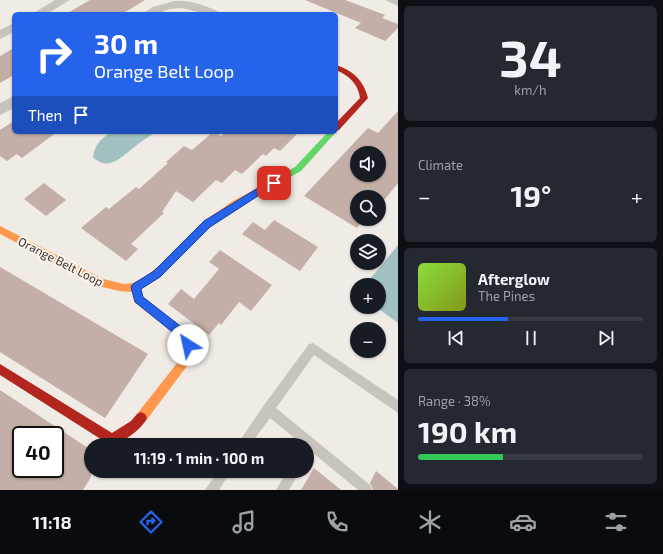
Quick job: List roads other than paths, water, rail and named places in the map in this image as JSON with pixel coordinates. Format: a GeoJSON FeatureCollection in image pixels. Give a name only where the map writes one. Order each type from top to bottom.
{"type":"FeatureCollection","features":[{"type":"Feature","properties":{"kind":"street"},"geometry":{"type":"LineString","coordinates":[[42,12],[64,0]]}},
{"type":"Feature","properties":{"kind":"street"},"geometry":{"type":"LineString","coordinates":[[391,0],[398,3]]}},
{"type":"Feature","properties":{"kind":"street"},"geometry":{"type":"LineString","coordinates":[[152,12],[168,3],[185,2],[211,12]]}},
{"type":"Feature","properties":{"kind":"street"},"geometry":{"type":"LineString","coordinates":[[0,35],[12,28]]}},
{"type":"Feature","properties":{"kind":"street"},"geometry":{"type":"LineString","coordinates":[[338,69],[354,76],[364,86],[364,98],[338,126]]}},
{"type":"Feature","properties":{"kind":"street"},"geometry":{"type":"LineString","coordinates":[[0,110],[12,102]]}},
{"type":"Feature","properties":{"kind":"street"},"geometry":{"type":"LineString","coordinates":[[0,369],[81,422],[112,440],[135,425],[191,354],[185,336],[138,299],[136,287],[157,274],[207,224],[238,203],[298,169],[330,134]]}},
{"type":"Feature","properties":{"kind":"street","name":"Orange Belt Loop"},"geometry":{"type":"LineString","coordinates":[[0,230],[101,283],[118,288],[136,287]]}},
{"type":"Feature","properties":{"kind":"lane"},"geometry":{"type":"LineString","coordinates":[[248,438],[313,348],[398,407]]}},
{"type":"Feature","properties":{"kind":"lane"},"geometry":{"type":"LineString","coordinates":[[268,409],[298,438]]}},
{"type":"Feature","properties":{"kind":"lane"},"geometry":{"type":"LineString","coordinates":[[314,452],[366,489]]}},
{"type":"Feature","properties":{"kind":"lane"},"geometry":{"type":"LineString","coordinates":[[215,489],[221,478]]}},
{"type":"Feature","properties":{"kind":"lane"},"geometry":{"type":"LineString","coordinates":[[282,490],[290,478]]}},
{"type":"Feature","properties":{"kind":"water"},"geometry":{"type":"Polygon","coordinates":[[[108,134],[153,134],[124,156],[114,162],[109,163],[103,163],[93,157],[95,149],[108,134]]]}},
{"type":"Feature","properties":{"kind":"water"},"geometry":{"type":"Polygon","coordinates":[[[398,245],[398,323],[386,314],[386,278],[371,278],[377,270],[386,270],[386,260],[398,245]]]}}]}
